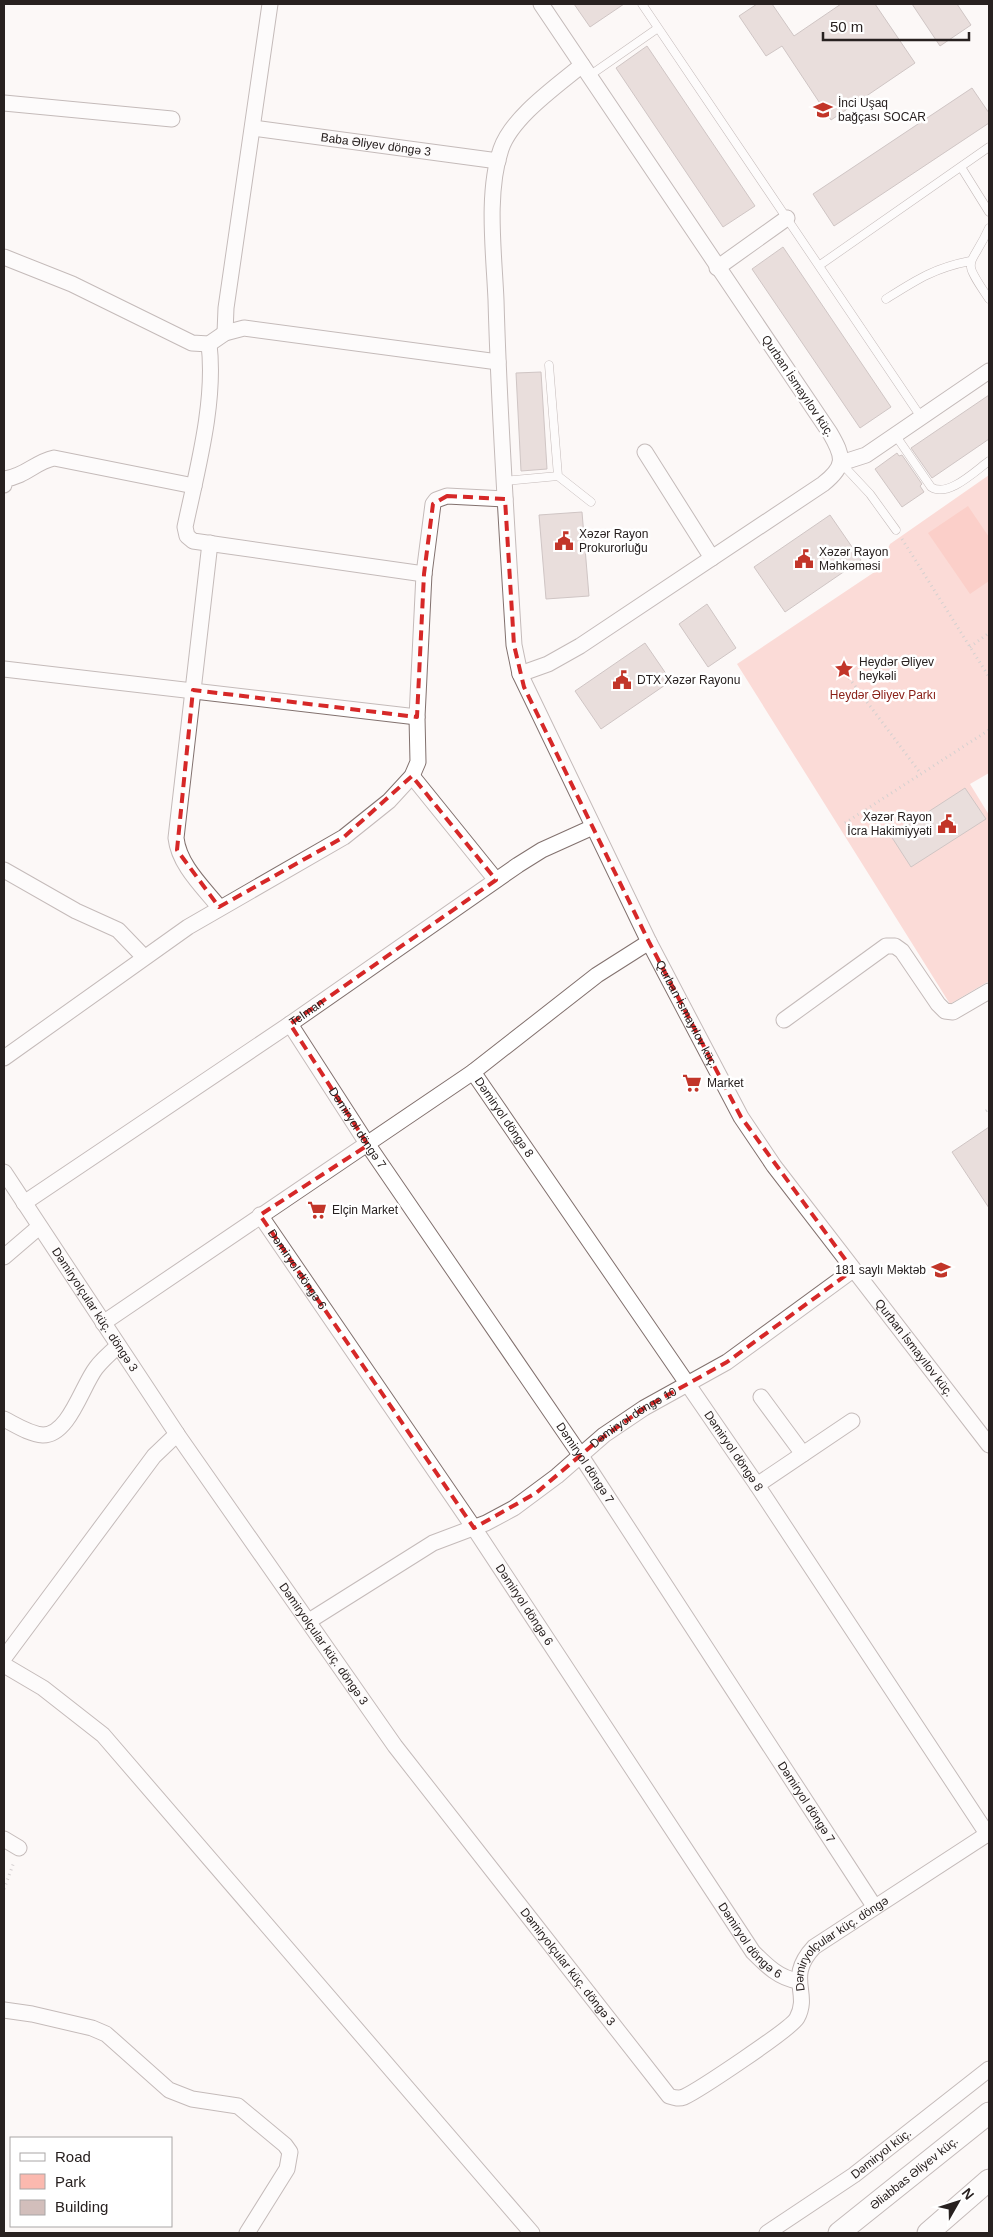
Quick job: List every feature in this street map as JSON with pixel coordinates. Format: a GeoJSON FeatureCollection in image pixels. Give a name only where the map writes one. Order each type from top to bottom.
{"type":"FeatureCollection","features":[{"type":"Feature","properties":{"kind":"main road","name":"Əliabbas Əliyev küç."},"geometry":{"type":"LineString","coordinates":[[839,2233],[989,2113]]}},
{"type":"Feature","properties":{"kind":"main road"},"geometry":{"type":"LineString","coordinates":[[855,2233],[989,2129]]}},
{"type":"Feature","properties":{"kind":"main road"},"geometry":{"type":"LineString","coordinates":[[928,2233],[989,2180]]}},
{"type":"Feature","properties":{"kind":"street"},"geometry":{"type":"LineString","coordinates":[[225,333],[226,308],[270,4]]}},
{"type":"Feature","properties":{"kind":"street","name":"Qurban İsmayılov küç."},"geometry":{"type":"LineString","coordinates":[[541,4],[717,268],[830,433],[837,445],[841,463]]}},
{"type":"Feature","properties":{"kind":"street","name":"Qurban İsmayılov küç."},"geometry":{"type":"LineString","coordinates":[[586,70],[525,115],[502,147],[498,161],[493,216],[498,362],[514,644],[520,674],[649,942],[742,1117],[758,1143],[989,1445]]}},
{"type":"Feature","properties":{"kind":"street"},"geometry":{"type":"LineString","coordinates":[[4,103],[172,119]]}},
{"type":"Feature","properties":{"kind":"street","name":"Baba Əliyev döngə 3"},"geometry":{"type":"LineString","coordinates":[[253,128],[498,161]]}},
{"type":"Feature","properties":{"kind":"street"},"geometry":{"type":"LineString","coordinates":[[717,268],[788,218]]}},
{"type":"Feature","properties":{"kind":"street"},"geometry":{"type":"LineString","coordinates":[[4,257],[72,284],[192,342],[209,344],[225,333],[244,328],[498,362]]}},
{"type":"Feature","properties":{"kind":"street"},"geometry":{"type":"LineString","coordinates":[[209,344],[211,380],[194,486],[184,527],[187,536],[194,541],[424,574]]}},
{"type":"Feature","properties":{"kind":"street"},"geometry":{"type":"LineString","coordinates":[[520,674],[562,657],[823,484],[838,471],[841,463],[866,455],[989,371]]}},
{"type":"Feature","properties":{"kind":"street"},"geometry":{"type":"LineString","coordinates":[[645,452],[712,558]]}},
{"type":"Feature","properties":{"kind":"street"},"geometry":{"type":"LineString","coordinates":[[4,481],[17,477],[44,460],[54,458],[194,486]]}},
{"type":"Feature","properties":{"kind":"street"},"geometry":{"type":"LineString","coordinates":[[4,1058],[144,957],[219,908],[344,837],[374,814],[412,776],[418,762],[417,717],[424,574],[436,500],[446,496],[505,499]]}},
{"type":"Feature","properties":{"kind":"street"},"geometry":{"type":"LineString","coordinates":[[210,543],[176,838],[177,850],[185,864],[219,908]]}},
{"type":"Feature","properties":{"kind":"street"},"geometry":{"type":"LineString","coordinates":[[4,669],[417,717]]}},
{"type":"Feature","properties":{"kind":"street"},"geometry":{"type":"LineString","coordinates":[[412,776],[496,880]]}},
{"type":"Feature","properties":{"kind":"street","name":"Telman"},"geometry":{"type":"LineString","coordinates":[[24,1203],[290,1024],[496,880],[542,850],[593,827]]}},
{"type":"Feature","properties":{"kind":"street"},"geometry":{"type":"LineString","coordinates":[[4,870],[76,911],[118,930],[144,957]]}},
{"type":"Feature","properties":{"kind":"street"},"geometry":{"type":"LineString","coordinates":[[103,1323],[473,1072],[596,975],[649,942]]}},
{"type":"Feature","properties":{"kind":"street"},"geometry":{"type":"LineString","coordinates":[[784,1020],[886,946],[895,946],[902,951],[938,1004],[945,1011],[953,1012],[989,990]]}},
{"type":"Feature","properties":{"kind":"street","name":"Dəmiryol döngə 7"},"geometry":{"type":"LineString","coordinates":[[290,1024],[368,1144],[581,1456],[874,1906]]}},
{"type":"Feature","properties":{"kind":"street","name":"Dəmiryol döngə 8"},"geometry":{"type":"LineString","coordinates":[[473,1072],[757,1485],[988,1834]]}},
{"type":"Feature","properties":{"kind":"street","name":"Dəmiryolçular küç. döngə 3"},"geometry":{"type":"LineString","coordinates":[[4,1172],[177,1434],[395,1746],[434,1799],[670,2096]]}},
{"type":"Feature","properties":{"kind":"street","name":"Dəmiryol döngə 6"},"geometry":{"type":"LineString","coordinates":[[260,1215],[474,1528],[753,1952],[769,1968],[786,1979],[798,1981]]}},
{"type":"Feature","properties":{"kind":"street"},"geometry":{"type":"LineString","coordinates":[[4,1257],[39,1227]]}},
{"type":"Feature","properties":{"kind":"street","name":"Dəmiryol döngə 10"},"geometry":{"type":"LineString","coordinates":[[309,1621],[433,1543],[474,1528],[514,1508],[581,1456],[604,1435],[644,1408],[727,1362],[854,1270]]}},
{"type":"Feature","properties":{"kind":"street"},"geometry":{"type":"LineString","coordinates":[[4,1419],[30,1432],[44,1435],[56,1432],[65,1424],[95,1369],[118,1346]]}},
{"type":"Feature","properties":{"kind":"street"},"geometry":{"type":"LineString","coordinates":[[761,1397],[803,1454]]}},
{"type":"Feature","properties":{"kind":"street"},"geometry":{"type":"LineString","coordinates":[[757,1485],[852,1421]]}},
{"type":"Feature","properties":{"kind":"street"},"geometry":{"type":"LineString","coordinates":[[4,1658],[154,1456],[177,1434]]}},
{"type":"Feature","properties":{"kind":"street"},"geometry":{"type":"LineString","coordinates":[[4,1665],[43,1688],[103,1735],[532,2233]]}},
{"type":"Feature","properties":{"kind":"street","name":"Dəmiryolçular küç. döngə"},"geometry":{"type":"LineString","coordinates":[[670,2096],[684,2097],[737,2063],[796,2021],[802,2002],[798,1981],[801,1966],[814,1947],[874,1906],[988,1834]]}},
{"type":"Feature","properties":{"kind":"street"},"geometry":{"type":"LineString","coordinates":[[4,1839],[19,1848]]}},
{"type":"Feature","properties":{"kind":"street"},"geometry":{"type":"LineString","coordinates":[[4,2010],[32,2014],[92,2028],[106,2034],[169,2090],[192,2099],[238,2106],[285,2144],[290,2152],[287,2169],[247,2233]]}},
{"type":"Feature","properties":{"kind":"street","name":"Dəmiryol küç."},"geometry":{"type":"LineString","coordinates":[[767,2233],[854,2175],[989,2069]]}},
{"type":"Feature","properties":{"kind":"lane"},"geometry":{"type":"LineString","coordinates":[[642,4],[922,418]]}},
{"type":"Feature","properties":{"kind":"lane"},"geometry":{"type":"LineString","coordinates":[[586,70],[658,28]]}},
{"type":"Feature","properties":{"kind":"lane"},"geometry":{"type":"LineString","coordinates":[[820,265],[989,148]]}},
{"type":"Feature","properties":{"kind":"lane"},"geometry":{"type":"LineString","coordinates":[[961,167],[989,212]]}},
{"type":"Feature","properties":{"kind":"lane"},"geometry":{"type":"LineString","coordinates":[[989,228],[970,261],[969,269],[989,300]]}},
{"type":"Feature","properties":{"kind":"lane"},"geometry":{"type":"LineString","coordinates":[[886,299],[927,273],[946,266],[970,261]]}},
{"type":"Feature","properties":{"kind":"lane"},"geometry":{"type":"LineString","coordinates":[[549,365],[558,476]]}},
{"type":"Feature","properties":{"kind":"lane"},"geometry":{"type":"LineString","coordinates":[[896,436],[931,487],[937,491],[946,490],[989,461]]}},
{"type":"Feature","properties":{"kind":"lane"},"geometry":{"type":"LineString","coordinates":[[841,463],[870,494],[896,530]]}},
{"type":"Feature","properties":{"kind":"lane"},"geometry":{"type":"LineString","coordinates":[[504,481],[558,476],[591,502]]}},
{"type":"Feature","properties":{"kind":"path"},"geometry":{"type":"LineString","coordinates":[[896,530],[989,678]]}},
{"type":"Feature","properties":{"kind":"path"},"geometry":{"type":"LineString","coordinates":[[970,646],[989,633]]}},
{"type":"Feature","properties":{"kind":"path"},"geometry":{"type":"LineString","coordinates":[[849,678],[921,774]]}},
{"type":"Feature","properties":{"kind":"path"},"geometry":{"type":"LineString","coordinates":[[845,823],[989,730]]}},
{"type":"Feature","properties":{"kind":"path"},"geometry":{"type":"LineString","coordinates":[[4,1889],[19,1848]]}},
{"type":"Feature","properties":{"kind":"highlighted area"},"geometry":{"type":"Polygon","coordinates":[[[447,496],[505,499],[514,645],[524,687],[649,942],[741,1117],[853,1270],[727,1362],[644,1408],[595,1443],[536,1493],[474,1528],[260,1215],[368,1145],[290,1024],[496,880],[412,776],[344,837],[219,907],[177,850],[193,690],[417,717],[424,574],[433,504],[447,496]]]}},
{"type":"Feature","properties":{"kind":"green space","name":"Heydər Əliyev Parkı"},"geometry":{"type":"Polygon","coordinates":[[[989,475],[989,773],[970,784],[989,815],[989,981],[950,1004],[737,664],[879,569],[890,544],[989,475]]]}},
{"type":"Feature","properties":{"kind":"shaded area"},"geometry":{"type":"Polygon","coordinates":[[[968,506],[989,537],[989,581],[970,594],[928,533],[968,506]]]}},
{"type":"Feature","properties":{"kind":"building"},"geometry":{"type":"Polygon","coordinates":[[[574,4],[624,4],[590,27],[574,4]]]}},
{"type":"Feature","properties":{"kind":"building"},"geometry":{"type":"Polygon","coordinates":[[[757,4],[772,4],[794,36],[841,4],[875,4],[915,63],[831,120],[782,46],[766,56],[739,16],[757,4]]]}},
{"type":"Feature","properties":{"kind":"building"},"geometry":{"type":"Polygon","coordinates":[[[912,4],[957,4],[971,25],[940,46],[912,4]]]}},
{"type":"Feature","properties":{"kind":"building"},"geometry":{"type":"Polygon","coordinates":[[[647,46],[755,206],[723,227],[616,68],[647,46]]]}},
{"type":"Feature","properties":{"kind":"building"},"geometry":{"type":"Polygon","coordinates":[[[972,88],[989,113],[989,123],[834,226],[813,194],[972,88]]]}},
{"type":"Feature","properties":{"kind":"building"},"geometry":{"type":"Polygon","coordinates":[[[783,247],[891,407],[860,428],[752,269],[783,247]]]}},
{"type":"Feature","properties":{"kind":"building"},"geometry":{"type":"Polygon","coordinates":[[[541,372],[547,469],[521,471],[516,373],[541,372]]]}},
{"type":"Feature","properties":{"kind":"building"},"geometry":{"type":"Polygon","coordinates":[[[989,395],[989,439],[932,478],[911,448],[989,395]]]}},
{"type":"Feature","properties":{"kind":"building"},"geometry":{"type":"Polygon","coordinates":[[[897,453],[899,456],[902,455],[922,484],[920,486],[924,492],[902,507],[875,469],[897,453]]]}},
{"type":"Feature","properties":{"kind":"building"},"geometry":{"type":"Polygon","coordinates":[[[582,512],[589,596],[546,599],[539,515],[582,512]]]}},
{"type":"Feature","properties":{"kind":"building"},"geometry":{"type":"Polygon","coordinates":[[[830,515],[861,560],[785,612],[754,567],[830,515]]]}},
{"type":"Feature","properties":{"kind":"building"},"geometry":{"type":"Polygon","coordinates":[[[707,604],[736,648],[708,667],[679,624],[707,604]]]}},
{"type":"Feature","properties":{"kind":"building"},"geometry":{"type":"Polygon","coordinates":[[[645,643],[671,681],[601,729],[575,691],[645,643]]]}},
{"type":"Feature","properties":{"kind":"building"},"geometry":{"type":"Polygon","coordinates":[[[965,788],[986,819],[911,867],[891,836],[965,788]]]}},
{"type":"Feature","properties":{"kind":"building"},"geometry":{"type":"Polygon","coordinates":[[[989,1127],[989,1208],[952,1152],[989,1127]]]}},
{"type":"Feature","properties":{"kind":"place","name":"İnci Uşaq bağçası SOCAR"},"geometry":{"type":"Point","coordinates":[823,110]}},
{"type":"Feature","properties":{"kind":"place","name":"Xəzər Rayon Prokurorluğu"},"geometry":{"type":"Point","coordinates":[564,541]}},
{"type":"Feature","properties":{"kind":"place","name":"Xəzər Rayon Məhkəməsi"},"geometry":{"type":"Point","coordinates":[804,559]}},
{"type":"Feature","properties":{"kind":"place","name":"Heydər Əliyev heykəli"},"geometry":{"type":"Point","coordinates":[844,669]}},
{"type":"Feature","properties":{"kind":"place","name":"DTX Xəzər Rayonu"},"geometry":{"type":"Point","coordinates":[622,680]}},
{"type":"Feature","properties":{"kind":"place","name":"Xəzər Rayon İcra Hakimiyyəti"},"geometry":{"type":"Point","coordinates":[947,824]}},
{"type":"Feature","properties":{"kind":"place","name":"Market"},"geometry":{"type":"Point","coordinates":[692,1083]}},
{"type":"Feature","properties":{"kind":"place","name":"Elçin Market"},"geometry":{"type":"Point","coordinates":[317,1210]}},
{"type":"Feature","properties":{"kind":"place","name":"181 saylı Məktəb"},"geometry":{"type":"Point","coordinates":[941,1270]}}]}
